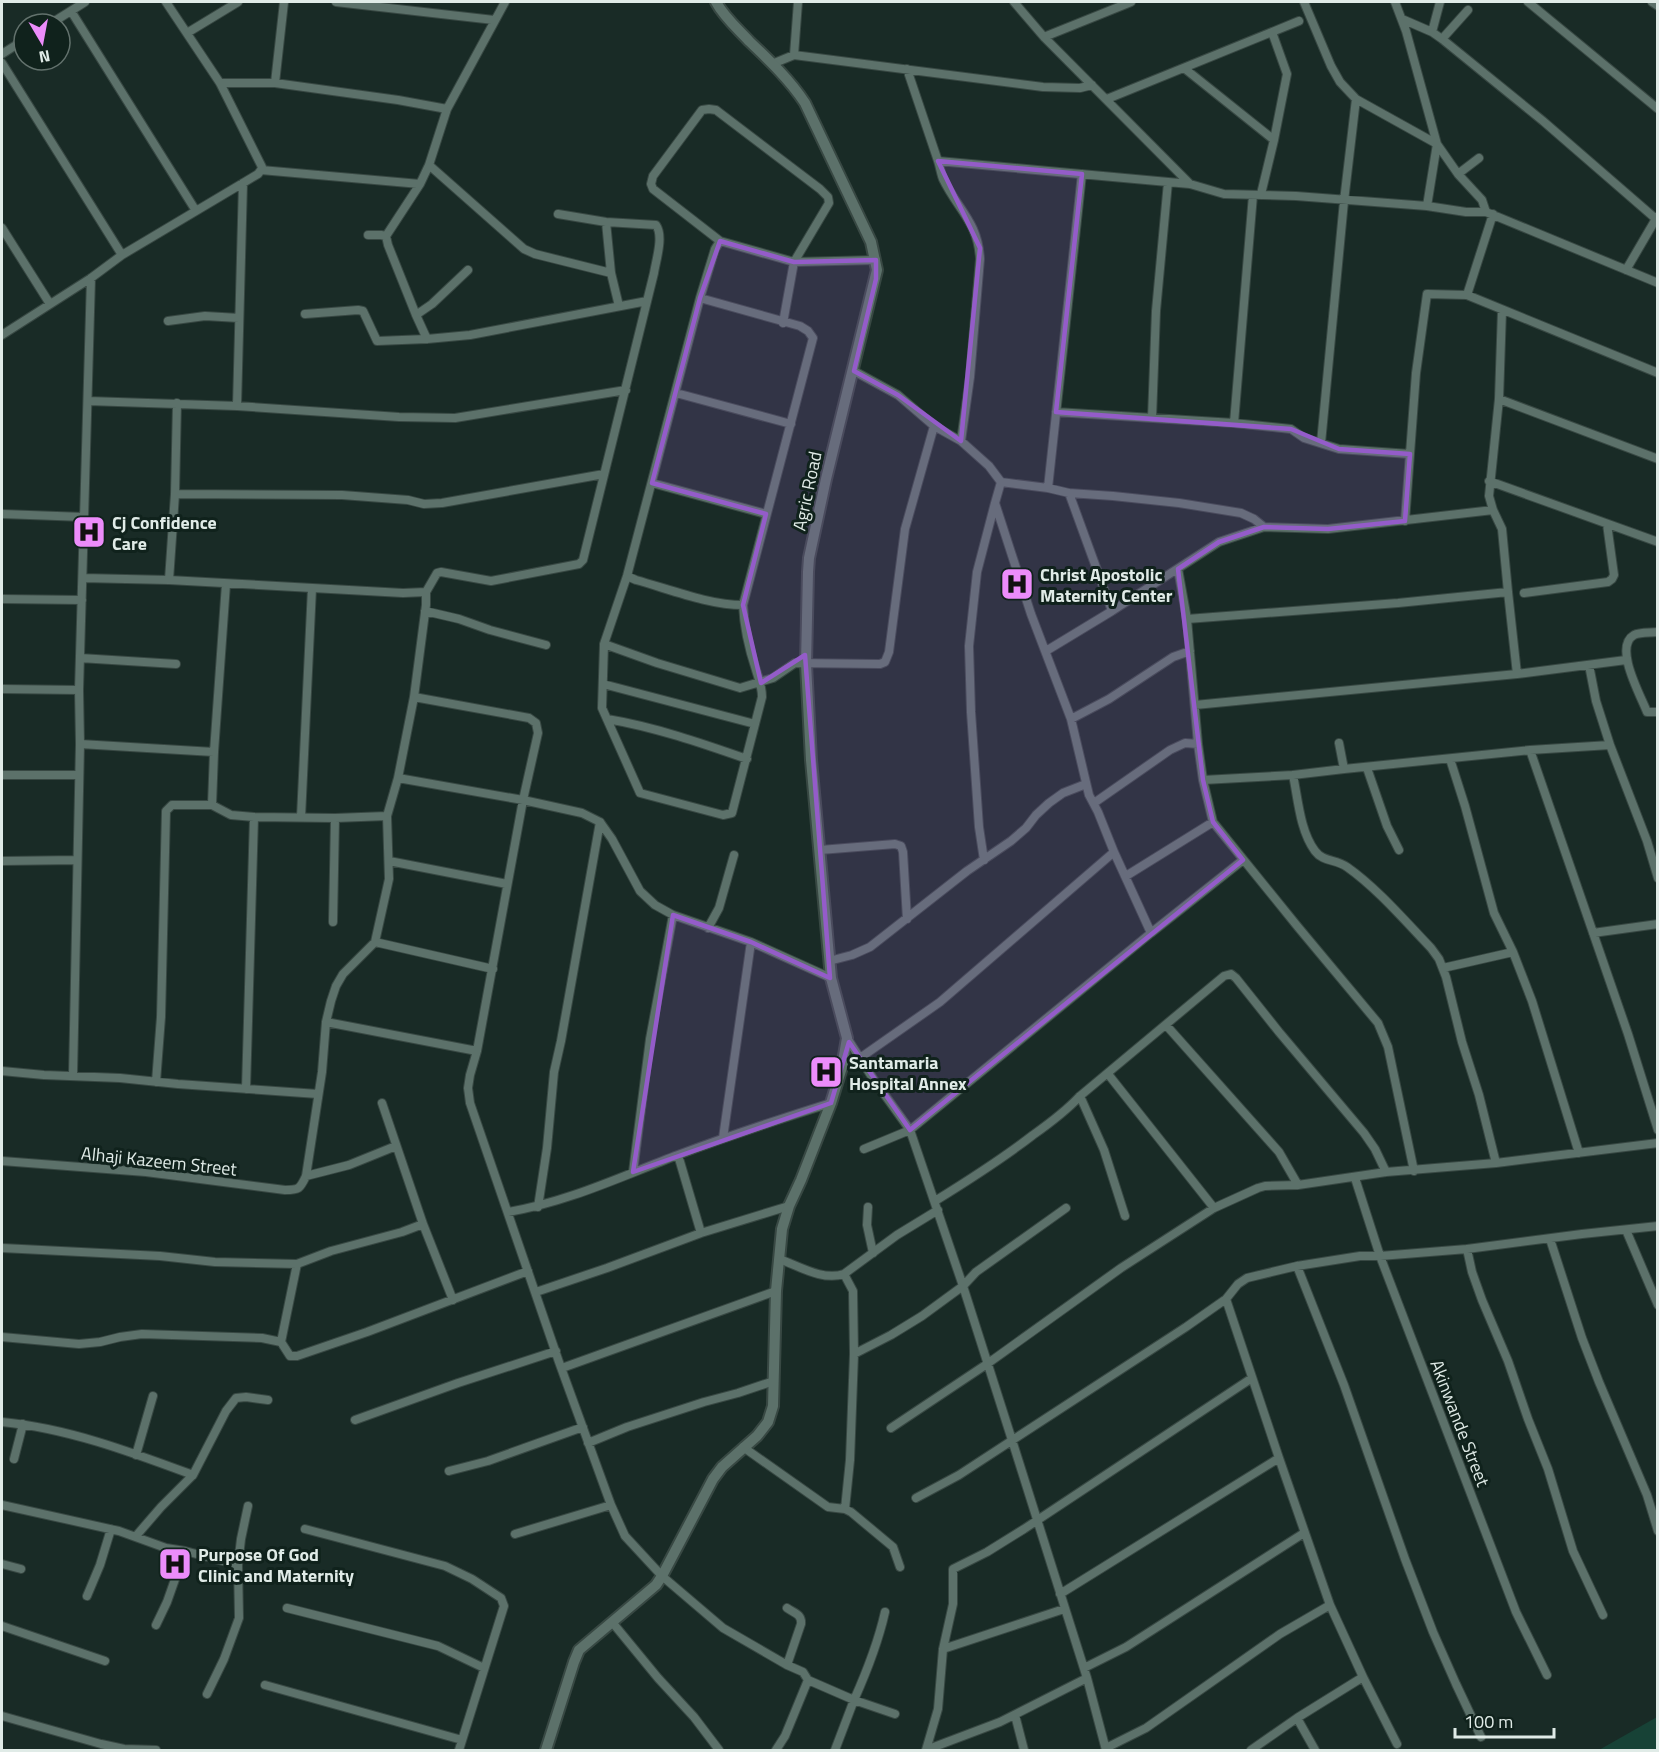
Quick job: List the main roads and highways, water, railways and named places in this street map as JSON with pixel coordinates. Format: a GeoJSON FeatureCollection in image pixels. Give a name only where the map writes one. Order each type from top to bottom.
{"type":"FeatureCollection","features":[{"type":"Feature","properties":{"kind":"place","name":"Cj Confidence Care"},"geometry":{"type":"Point","coordinates":[89,532]}},
{"type":"Feature","properties":{"kind":"place","name":"Christ Apostolic Maternity Center"},"geometry":{"type":"Point","coordinates":[1017,584]}},
{"type":"Feature","properties":{"kind":"place","name":"Santamaria Hospital Annex"},"geometry":{"type":"Point","coordinates":[826,1072]}},
{"type":"Feature","properties":{"kind":"place","name":"Purpose Of God Clinic and Maternity"},"geometry":{"type":"Point","coordinates":[175,1564]}}]}
